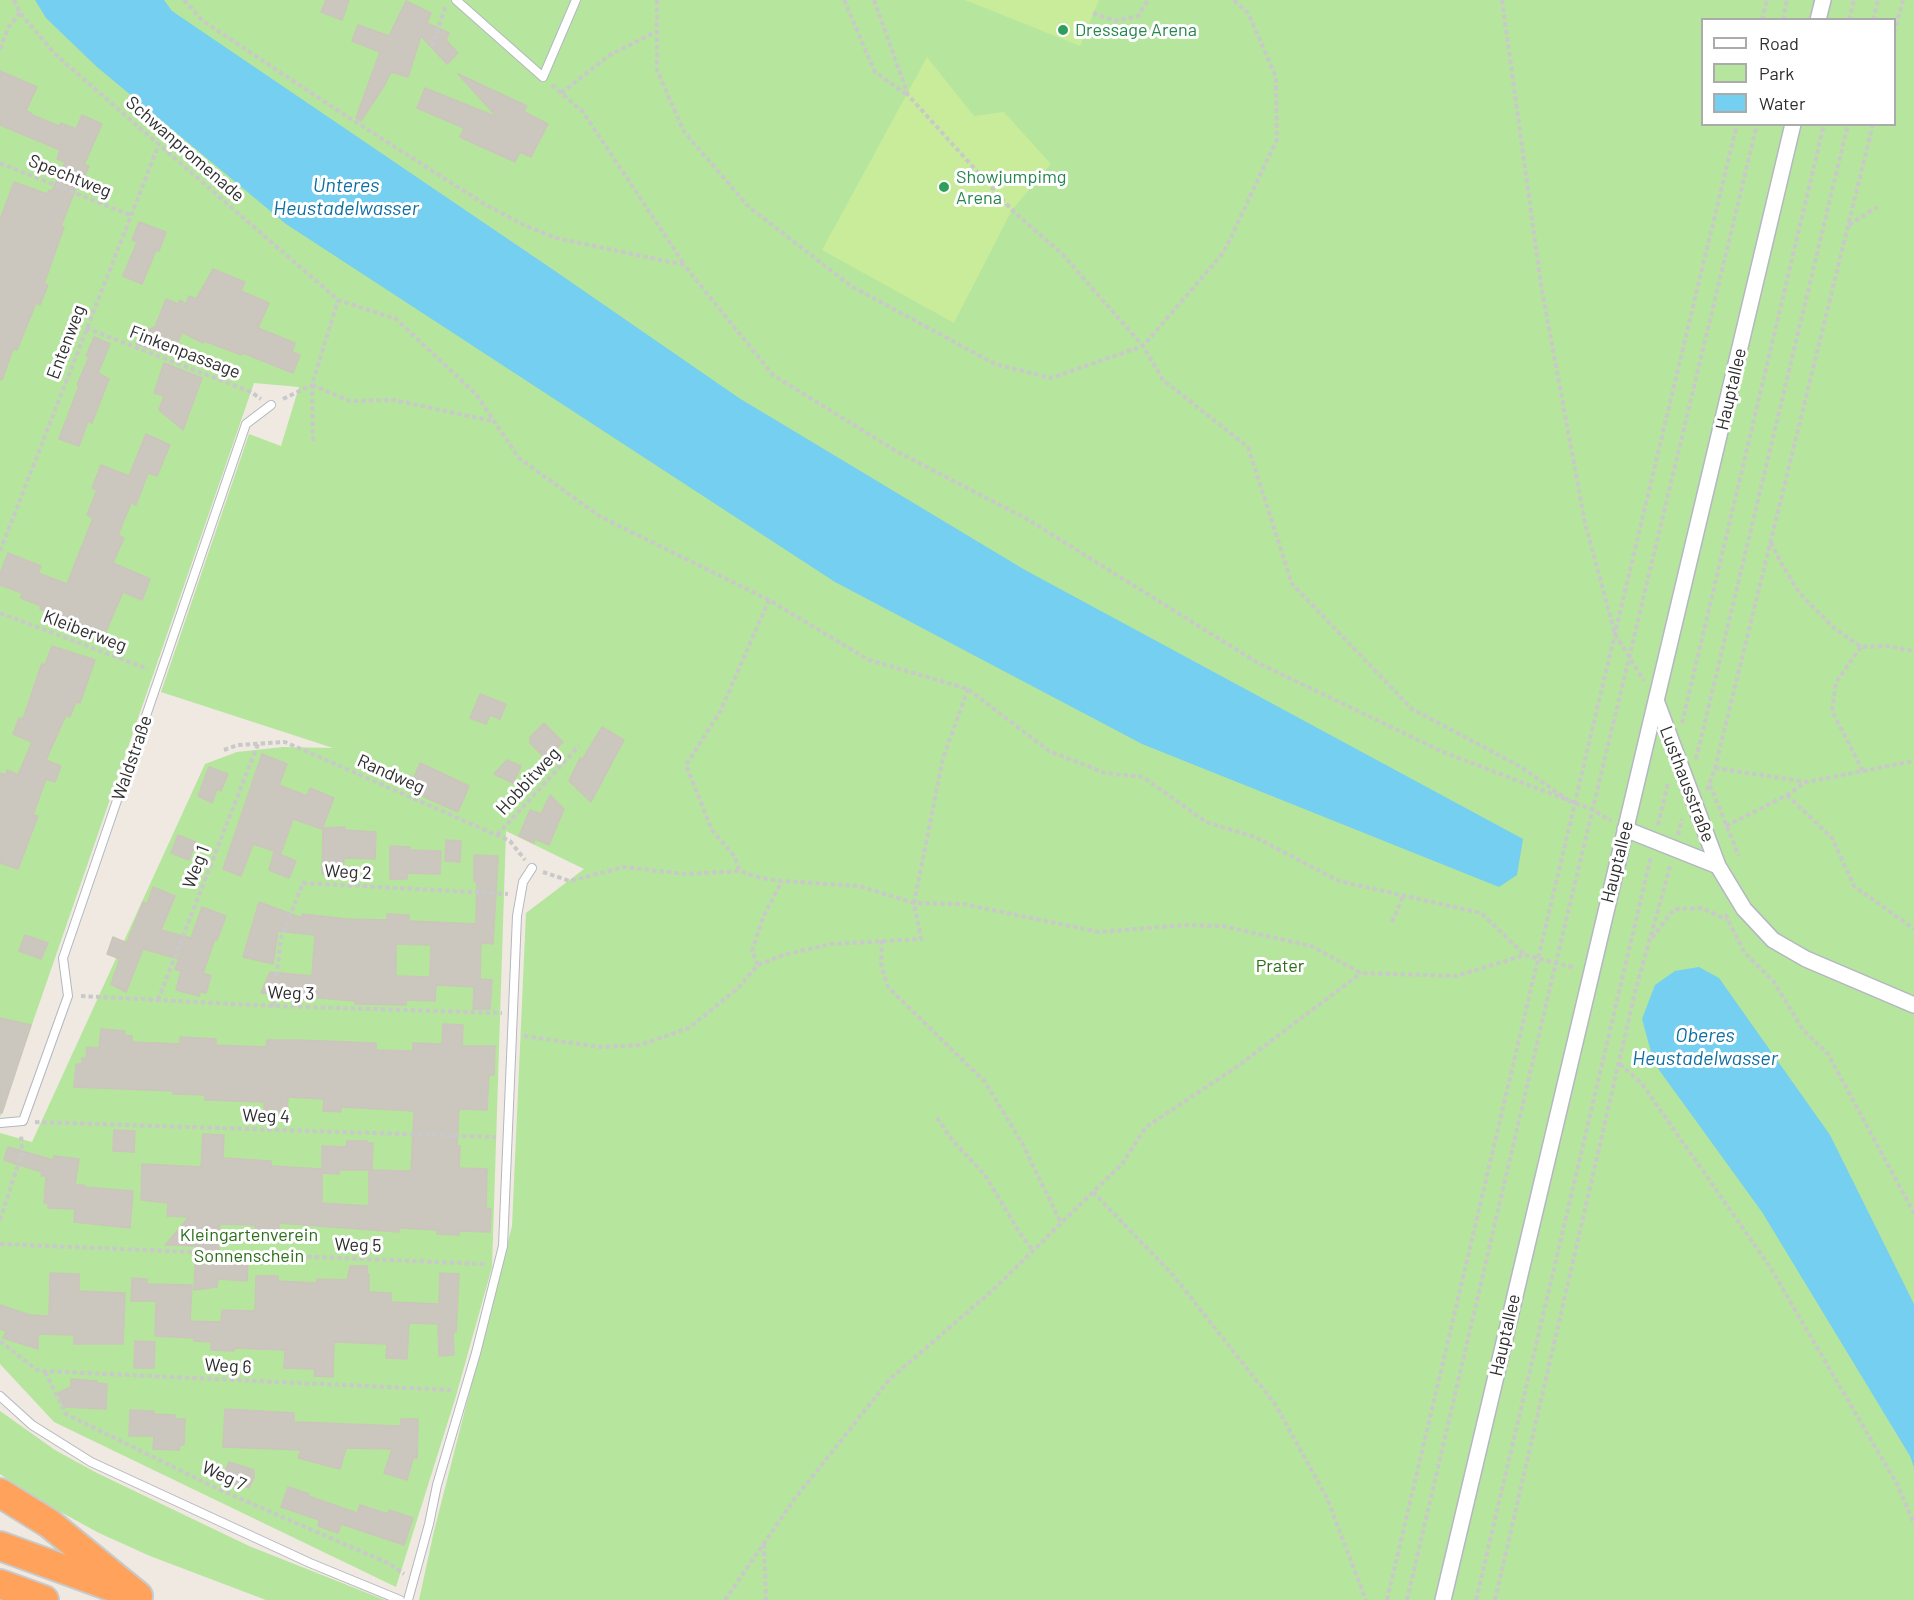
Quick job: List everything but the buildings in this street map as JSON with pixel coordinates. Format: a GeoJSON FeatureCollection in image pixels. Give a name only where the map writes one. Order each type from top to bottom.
{"type":"FeatureCollection","features":[{"type":"Feature","properties":{"kind":"highway"},"geometry":{"type":"LineString","coordinates":[[0,1493],[50,1524],[143,1598]]}},
{"type":"Feature","properties":{"kind":"highway"},"geometry":{"type":"LineString","coordinates":[[0,1546],[143,1598]]}},
{"type":"Feature","properties":{"kind":"highway"},"geometry":{"type":"LineString","coordinates":[[0,1584],[44,1600]]}},
{"type":"Feature","properties":{"kind":"street"},"geometry":{"type":"LineString","coordinates":[[1818,18],[1823,0]]}},
{"type":"Feature","properties":{"kind":"street","name":"Hauptallee"},"geometry":{"type":"LineString","coordinates":[[1443,1600],[1590,972],[1657,703],[1793,126]]}},
{"type":"Feature","properties":{"kind":"street","name":"Lusthausstraße"},"geometry":{"type":"LineString","coordinates":[[1657,703],[1718,866],[1744,909],[1773,940],[1806,959],[1914,1005]]}},
{"type":"Feature","properties":{"kind":"street","name":"Lusthausstraße"},"geometry":{"type":"LineString","coordinates":[[1625,829],[1718,866]]}},
{"type":"Feature","properties":{"kind":"lane"},"geometry":{"type":"LineString","coordinates":[[456,0],[543,78],[576,0]]}},
{"type":"Feature","properties":{"kind":"lane","name":"Waldstraße"},"geometry":{"type":"LineString","coordinates":[[22,1121],[69,996],[63,958],[246,424],[271,405]]}},
{"type":"Feature","properties":{"kind":"lane"},"geometry":{"type":"LineString","coordinates":[[408,1600],[503,1246],[517,916],[523,882],[532,868]]}},
{"type":"Feature","properties":{"kind":"lane"},"geometry":{"type":"LineString","coordinates":[[0,1123],[22,1121]]}},
{"type":"Feature","properties":{"kind":"lane"},"geometry":{"type":"LineString","coordinates":[[0,1396],[32,1425],[91,1462],[309,1563],[400,1600]]}},
{"type":"Feature","properties":{"kind":"path","name":"Schwanpromenade"},"geometry":{"type":"LineString","coordinates":[[14,0],[20,13],[56,55],[339,300]]}},
{"type":"Feature","properties":{"kind":"path"},"geometry":{"type":"LineString","coordinates":[[184,0],[203,21],[486,205],[524,225],[556,238],[684,265]]}},
{"type":"Feature","properties":{"kind":"path"},"geometry":{"type":"LineString","coordinates":[[432,47],[446,0]]}},
{"type":"Feature","properties":{"kind":"path"},"geometry":{"type":"LineString","coordinates":[[657,0],[657,70],[684,132],[749,207],[851,286],[995,364],[1051,378],[1143,346],[1224,252],[1276,139],[1276,77],[1248,13],[1234,0]]}},
{"type":"Feature","properties":{"kind":"path"},"geometry":{"type":"LineString","coordinates":[[844,0],[875,72],[908,95],[1012,210],[1063,255],[1143,346],[1163,380],[1248,447],[1292,584],[1412,709],[1521,767],[1574,803]]}},
{"type":"Feature","properties":{"kind":"path"},"geometry":{"type":"LineString","coordinates":[[874,0],[908,95]]}},
{"type":"Feature","properties":{"kind":"path"},"geometry":{"type":"LineString","coordinates":[[1094,13],[1115,21],[1138,16],[1148,0]]}},
{"type":"Feature","properties":{"kind":"path"},"geometry":{"type":"LineString","coordinates":[[1502,0],[1541,285],[1585,523],[1615,634],[1630,655],[1657,703]]}},
{"type":"Feature","properties":{"kind":"path"},"geometry":{"type":"LineString","coordinates":[[1762,18],[1767,0]]}},
{"type":"Feature","properties":{"kind":"path"},"geometry":{"type":"LineString","coordinates":[[1783,18],[1787,0]]}},
{"type":"Feature","properties":{"kind":"path"},"geometry":{"type":"LineString","coordinates":[[1850,18],[1854,0]]}},
{"type":"Feature","properties":{"kind":"path"},"geometry":{"type":"LineString","coordinates":[[1874,18],[1878,0]]}},
{"type":"Feature","properties":{"kind":"path"},"geometry":{"type":"LineString","coordinates":[[1896,26],[1903,0]]}},
{"type":"Feature","properties":{"kind":"path"},"geometry":{"type":"LineString","coordinates":[[0,49],[8,28],[20,13]]}},
{"type":"Feature","properties":{"kind":"path"},"geometry":{"type":"LineString","coordinates":[[561,93],[610,55],[657,31]]}},
{"type":"Feature","properties":{"kind":"path"},"geometry":{"type":"LineString","coordinates":[[543,78],[583,112],[684,265],[773,375],[896,451],[1027,519],[1258,663],[1441,751],[1593,810],[1625,829]]}},
{"type":"Feature","properties":{"kind":"path"},"geometry":{"type":"LineString","coordinates":[[1387,1600],[1574,803],[1737,126]]}},
{"type":"Feature","properties":{"kind":"path"},"geometry":{"type":"LineString","coordinates":[[1407,1600],[1556,962],[1757,126]]}},
{"type":"Feature","properties":{"kind":"path"},"geometry":{"type":"LineString","coordinates":[[1476,1600],[1824,126]]}},
{"type":"Feature","properties":{"kind":"path"},"geometry":{"type":"LineString","coordinates":[[1696,810],[1710,784],[1715,768],[1872,126]]}},
{"type":"Feature","properties":{"kind":"path","name":"Entenweg"},"geometry":{"type":"LineString","coordinates":[[0,551],[130,215],[160,144]]}},
{"type":"Feature","properties":{"kind":"path","name":"Spechtweg"},"geometry":{"type":"LineString","coordinates":[[0,163],[130,215]]}},
{"type":"Feature","properties":{"kind":"path"},"geometry":{"type":"LineString","coordinates":[[1849,225],[1877,207]]}},
{"type":"Feature","properties":{"kind":"path"},"geometry":{"type":"LineString","coordinates":[[313,441],[312,385],[339,300],[396,319],[476,394],[519,458],[599,516],[770,600],[869,660],[968,688],[1049,751],[1104,773],[1143,777],[1206,822],[1255,837],[1339,881],[1481,913],[1525,955]]}},
{"type":"Feature","properties":{"kind":"path","name":"Finkenpassage"},"geometry":{"type":"LineString","coordinates":[[86,328],[252,392],[271,405]]}},
{"type":"Feature","properties":{"kind":"path"},"geometry":{"type":"LineString","coordinates":[[271,405],[312,385],[350,401],[394,400],[493,422]]}},
{"type":"Feature","properties":{"kind":"path"},"geometry":{"type":"LineString","coordinates":[[1771,541],[1800,594],[1834,628],[1861,647],[1887,646],[1914,651]]}},
{"type":"Feature","properties":{"kind":"path"},"geometry":{"type":"LineString","coordinates":[[739,871],[735,857],[712,830],[686,765],[720,712],[770,600]]}},
{"type":"Feature","properties":{"kind":"path","name":"Kleiberweg"},"geometry":{"type":"LineString","coordinates":[[0,613],[160,676]]}},
{"type":"Feature","properties":{"kind":"path"},"geometry":{"type":"LineString","coordinates":[[1861,647],[1836,682],[1832,711],[1863,771]]}},
{"type":"Feature","properties":{"kind":"path"},"geometry":{"type":"LineString","coordinates":[[512,1034],[600,1047],[640,1045],[689,1028],[738,988],[758,965],[783,955],[831,944],[921,939],[914,903],[943,758],[968,688]]}},
{"type":"Feature","properties":{"kind":"path","name":"Randweg"},"geometry":{"type":"LineString","coordinates":[[224,750],[238,745],[285,742],[510,841],[532,868]]}},
{"type":"Feature","properties":{"kind":"path","name":"Weg 1"},"geometry":{"type":"LineString","coordinates":[[158,1000],[258,744]]}},
{"type":"Feature","properties":{"kind":"path","name":"Hobbitweg"},"geometry":{"type":"LineString","coordinates":[[497,835],[579,746]]}},
{"type":"Feature","properties":{"kind":"path"},"geometry":{"type":"LineString","coordinates":[[1715,768],[1807,782],[1914,761]]}},
{"type":"Feature","properties":{"kind":"path"},"geometry":{"type":"LineString","coordinates":[[1726,826],[1787,795],[1807,782]]}},
{"type":"Feature","properties":{"kind":"path"},"geometry":{"type":"LineString","coordinates":[[1710,784],[1739,856]]}},
{"type":"Feature","properties":{"kind":"path"},"geometry":{"type":"LineString","coordinates":[[1787,795],[1832,838],[1854,886],[1914,929]]}},
{"type":"Feature","properties":{"kind":"path"},"geometry":{"type":"LineString","coordinates":[[532,868],[570,881],[624,867],[686,874],[739,871],[761,878],[782,881],[859,886],[914,903],[963,904],[1100,932],[1185,925],[1223,926],[1311,946],[1360,973],[1456,976],[1525,955],[1590,972]]}},
{"type":"Feature","properties":{"kind":"path"},"geometry":{"type":"LineString","coordinates":[[758,965],[752,951],[764,915],[782,881]]}},
{"type":"Feature","properties":{"kind":"path","name":"Weg 2"},"geometry":{"type":"LineString","coordinates":[[273,1006],[281,938],[303,883],[520,894]]}},
{"type":"Feature","properties":{"kind":"path"},"geometry":{"type":"LineString","coordinates":[[1392,922],[1403,896]]}},
{"type":"Feature","properties":{"kind":"path"},"geometry":{"type":"LineString","coordinates":[[1650,940],[1674,909],[1702,908],[1728,920]]}},
{"type":"Feature","properties":{"kind":"path"},"geometry":{"type":"LineString","coordinates":[[1726,909],[1728,920],[1744,952],[1774,982],[1803,1030],[1828,1054],[1914,1213]]}},
{"type":"Feature","properties":{"kind":"path"},"geometry":{"type":"LineString","coordinates":[[882,940],[881,965],[888,987],[985,1082],[1022,1143],[1061,1223]]}},
{"type":"Feature","properties":{"kind":"path"},"geometry":{"type":"LineString","coordinates":[[725,1600],[793,1501],[889,1380],[995,1288],[1122,1164],[1146,1127],[1238,1066],[1360,973]]}},
{"type":"Feature","properties":{"kind":"path","name":"Weg 3"},"geometry":{"type":"LineString","coordinates":[[69,996],[273,1006],[512,1013]]}},
{"type":"Feature","properties":{"kind":"path"},"geometry":{"type":"LineString","coordinates":[[1620,1064],[1642,1084],[1770,1267],[1898,1486],[1914,1524]]}},
{"type":"Feature","properties":{"kind":"path"},"geometry":{"type":"LineString","coordinates":[[937,1118],[953,1141],[985,1175],[1033,1251]]}},
{"type":"Feature","properties":{"kind":"path"},"geometry":{"type":"LineString","coordinates":[[0,1220],[22,1153],[22,1121]]}},
{"type":"Feature","properties":{"kind":"path","name":"Weg 4"},"geometry":{"type":"LineString","coordinates":[[22,1121],[508,1137]]}},
{"type":"Feature","properties":{"kind":"path"},"geometry":{"type":"LineString","coordinates":[[1093,1192],[1173,1275],[1275,1404],[1327,1498],[1366,1600]]}},
{"type":"Feature","properties":{"kind":"path","name":"Weg 5"},"geometry":{"type":"LineString","coordinates":[[0,1244],[498,1265]]}},
{"type":"Feature","properties":{"kind":"path","name":"Weg 6"},"geometry":{"type":"LineString","coordinates":[[0,1341],[38,1370],[44,1371],[464,1391]]}},
{"type":"Feature","properties":{"kind":"path","name":"Weg 7"},"geometry":{"type":"LineString","coordinates":[[44,1371],[66,1414],[216,1488],[390,1564],[413,1582]]}},
{"type":"Feature","properties":{"kind":"path"},"geometry":{"type":"LineString","coordinates":[[764,1543],[766,1600]]}},
{"type":"Feature","properties":{"kind":"green space","name":"Prater"},"geometry":{"type":"Polygon","coordinates":[[[0,0],[1914,0],[1914,1600],[419,1600],[434,1531],[512,1226],[526,913],[584,869],[506,831],[492,1267],[456,1396],[396,1587],[54,1422],[0,1364],[0,1133],[32,1142],[205,764],[237,752],[283,747],[333,748],[161,692],[249,434],[281,446],[299,387],[254,383],[0,1117],[0,0]]]}},
{"type":"Feature","properties":{"kind":"green space","name":"Dressage Arena"},"geometry":{"type":"Polygon","coordinates":[[[965,0],[1099,0],[1080,46],[965,0]]]}},
{"type":"Feature","properties":{"kind":"green space","name":"Showjumpimg Arena"},"geometry":{"type":"Polygon","coordinates":[[[927,57],[974,116],[1004,112],[1051,164],[1012,210],[954,323],[822,250],[927,57]]]}},
{"type":"Feature","properties":{"kind":"green space"},"geometry":{"type":"Polygon","coordinates":[[[0,1411],[55,1450],[97,1473],[249,1546],[385,1600],[266,1600],[150,1556],[99,1533],[37,1499],[0,1474],[0,1411]]]}},
{"type":"Feature","properties":{"kind":"water","name":"Unteres Heustadelwasser"},"geometry":{"type":"Polygon","coordinates":[[[35,0],[164,0],[172,11],[739,398],[1025,570],[1523,839],[1517,875],[1499,887],[1142,744],[835,582],[286,224],[97,67],[46,18],[35,0]]]}},
{"type":"Feature","properties":{"kind":"water","name":"Oberes Heustadelwasser"},"geometry":{"type":"Polygon","coordinates":[[[1699,967],[1719,978],[1830,1135],[1914,1304],[1914,1467],[1910,1456],[1762,1212],[1654,1063],[1642,1019],[1655,985],[1675,971],[1699,967]]]}},
{"type":"Feature","properties":{"kind":"place","name":"Dressage Arena"},"geometry":{"type":"Point","coordinates":[1063,30]}},
{"type":"Feature","properties":{"kind":"place","name":"Showjumpimg Arena"},"geometry":{"type":"Point","coordinates":[944,187]}},
{"type":"Feature","properties":{"kind":"park label","name":"Kleingartenverein Sonnenschein"},"geometry":{"type":"Point","coordinates":[249,1245]}}]}
